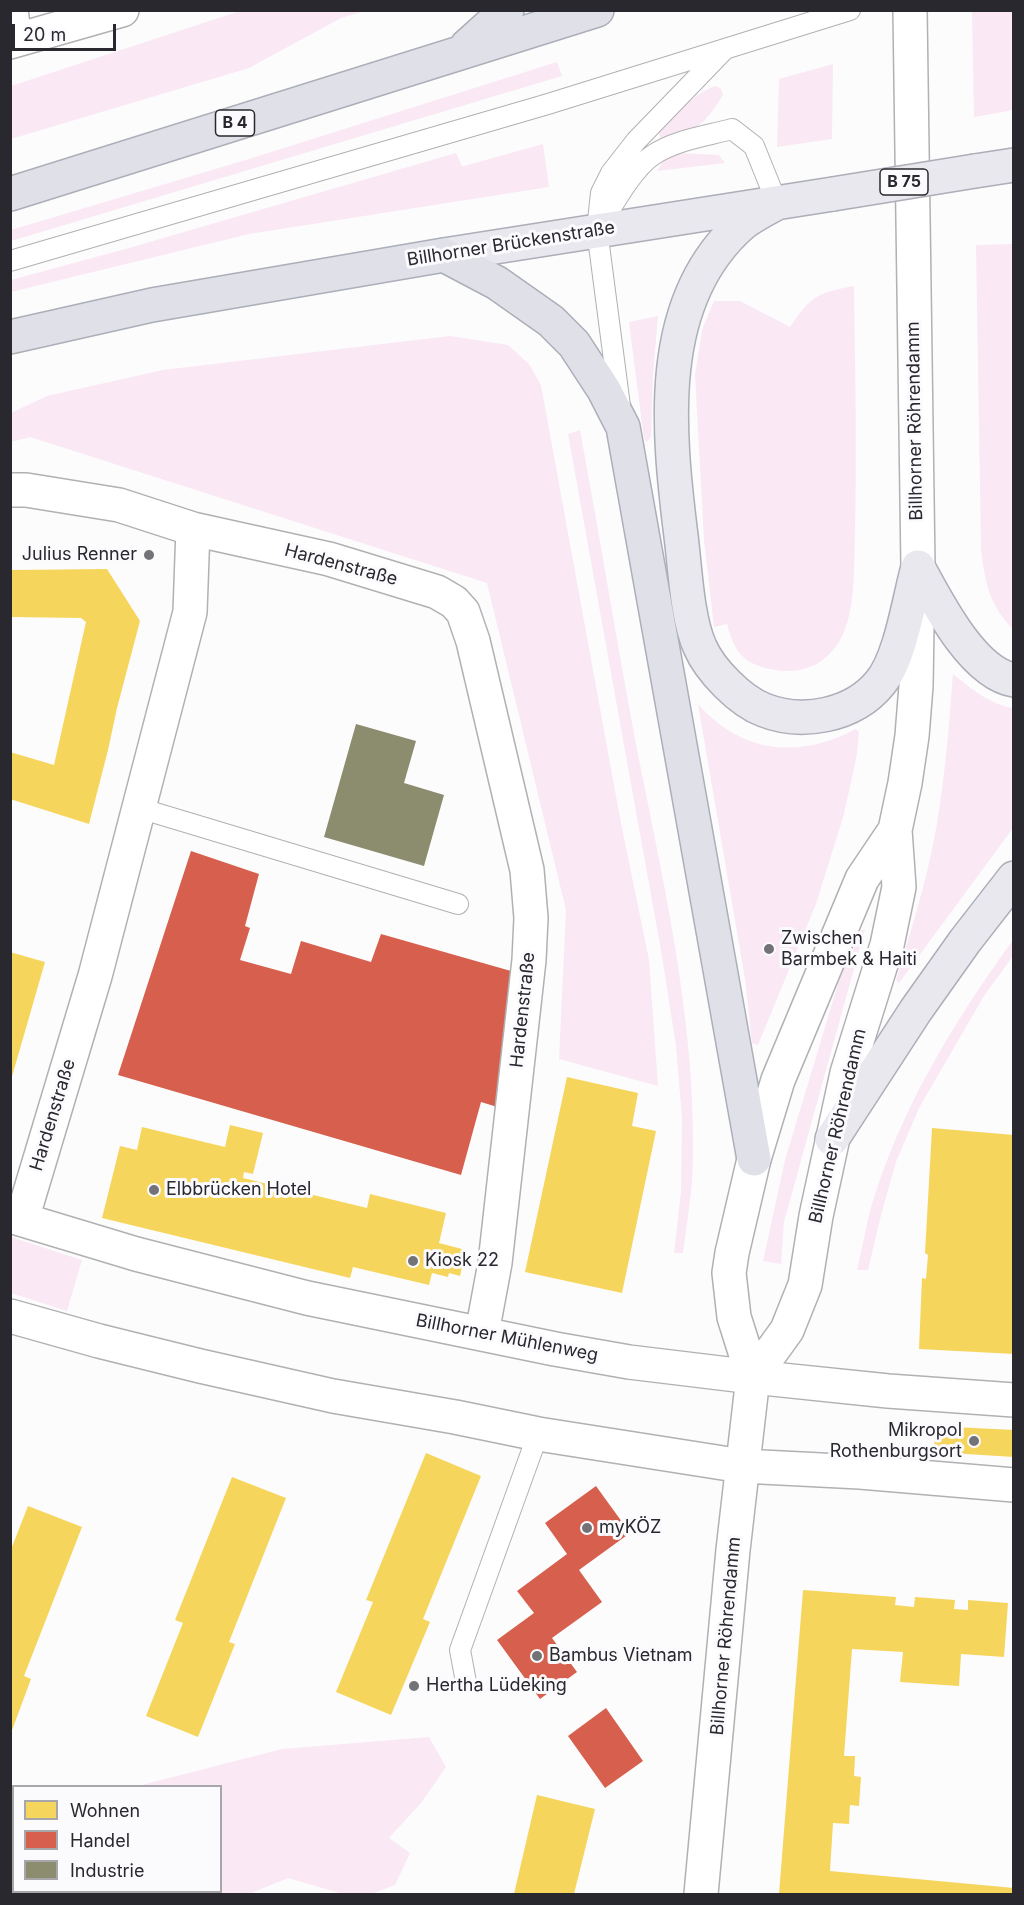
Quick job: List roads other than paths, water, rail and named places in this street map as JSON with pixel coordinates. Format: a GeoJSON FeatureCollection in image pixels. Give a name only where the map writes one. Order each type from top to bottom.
{"type":"FeatureCollection","features":[{"type":"Feature","properties":{"kind":"highway"},"geometry":{"type":"LineString","coordinates":[[459,53],[507,10]]}},
{"type":"Feature","properties":{"kind":"highway","name":"B 4"},"geometry":{"type":"LineString","coordinates":[[10,194],[597,10]]}},
{"type":"Feature","properties":{"kind":"highway"},"geometry":{"type":"LineString","coordinates":[[444,255],[497,283],[551,321],[574,344],[604,390],[623,427],[754,1159]]}},
{"type":"Feature","properties":{"kind":"highway","name":"Billhorner Brückenstraße"},"geometry":{"type":"LineString","coordinates":[[10,338],[164,302],[444,255]]}},
{"type":"Feature","properties":{"kind":"main road","name":"Billhorner Brückenstraße"},"geometry":{"type":"LineString","coordinates":[[444,255],[1014,165]]}},
{"type":"Feature","properties":{"kind":"main road"},"geometry":{"type":"LineString","coordinates":[[777,202],[744,223],[715,254],[702,273],[683,318],[675,358],[671,416],[673,472],[691,611],[700,647],[719,675],[740,696],[763,710],[791,717],[816,717],[849,708],[880,684],[886,674],[897,646],[918,567]]}},
{"type":"Feature","properties":{"kind":"main road"},"geometry":{"type":"LineString","coordinates":[[918,567],[955,633],[993,671],[1014,680]]}},
{"type":"Feature","properties":{"kind":"main road"},"geometry":{"type":"LineString","coordinates":[[832,1139],[916,1010],[1014,878]]}},
{"type":"Feature","properties":{"kind":"street"},"geometry":{"type":"LineString","coordinates":[[12,31],[122,10]]}},
{"type":"Feature","properties":{"kind":"street","name":"Billhorner Röhrendamm"},"geometry":{"type":"LineString","coordinates":[[753,1377],[787,1330],[804,1285],[847,1073],[887,945],[899,887],[895,830],[912,735],[916,686],[918,567],[910,10]]}},
{"type":"Feature","properties":{"kind":"street"},"geometry":{"type":"LineString","coordinates":[[10,490],[26,490],[118,505],[193,529]]}},
{"type":"Feature","properties":{"kind":"street","name":"Hardenstraße"},"geometry":{"type":"LineString","coordinates":[[16,1218],[95,976],[190,612],[193,529],[329,559],[437,592],[454,602],[463,612],[468,623],[527,870],[531,918],[529,960],[495,1263],[482,1333]]}},
{"type":"Feature","properties":{"kind":"street","name":"Billhorner Röhrendamm"},"geometry":{"type":"LineString","coordinates":[[701,1894],[742,1466],[753,1377],[734,1317],[729,1273],[754,1159],[778,1080],[862,879],[895,830]]}},
{"type":"Feature","properties":{"kind":"street","name":"Billhorner Mühlenweg"},"geometry":{"type":"LineString","coordinates":[[16,1218],[136,1254],[276,1290],[629,1362],[888,1391],[1014,1400]]}},
{"type":"Feature","properties":{"kind":"street"},"geometry":{"type":"LineString","coordinates":[[10,1316],[200,1366],[354,1400],[538,1434],[742,1466],[1014,1485]]}},
{"type":"Feature","properties":{"kind":"lane"},"geometry":{"type":"LineString","coordinates":[[10,261],[548,104],[850,10]]}},
{"type":"Feature","properties":{"kind":"lane"},"geometry":{"type":"LineString","coordinates":[[623,427],[597,231],[600,193],[611,173],[636,141],[725,49]]}},
{"type":"Feature","properties":{"kind":"lane"},"geometry":{"type":"LineString","coordinates":[[597,231],[628,182],[651,156],[675,144],[732,129],[754,146],[777,202]]}},
{"type":"Feature","properties":{"kind":"lane"},"geometry":{"type":"LineString","coordinates":[[139,807],[458,904]]}},
{"type":"Feature","properties":{"kind":"lane"},"geometry":{"type":"LineString","coordinates":[[466,1682],[460,1650],[538,1434]]}},
{"type":"Feature","properties":{"kind":"place","name":"Julius Renner"},"geometry":{"type":"Point","coordinates":[149,555]}},
{"type":"Feature","properties":{"kind":"place","name":"Zwischen Barmbek & Haiti"},"geometry":{"type":"Point","coordinates":[769,949]}},
{"type":"Feature","properties":{"kind":"place","name":"Elbbrücken Hotel"},"geometry":{"type":"Point","coordinates":[154,1190]}},
{"type":"Feature","properties":{"kind":"place","name":"Kiosk 22"},"geometry":{"type":"Point","coordinates":[413,1261]}},
{"type":"Feature","properties":{"kind":"place","name":"Mikropol Rothenburgsort"},"geometry":{"type":"Point","coordinates":[974,1441]}},
{"type":"Feature","properties":{"kind":"place","name":"myKÖZ"},"geometry":{"type":"Point","coordinates":[587,1528]}},
{"type":"Feature","properties":{"kind":"place","name":"Bambus Vietnam"},"geometry":{"type":"Point","coordinates":[537,1656]}},
{"type":"Feature","properties":{"kind":"place","name":"Hertha Lüdeking"},"geometry":{"type":"Point","coordinates":[414,1686]}}]}
